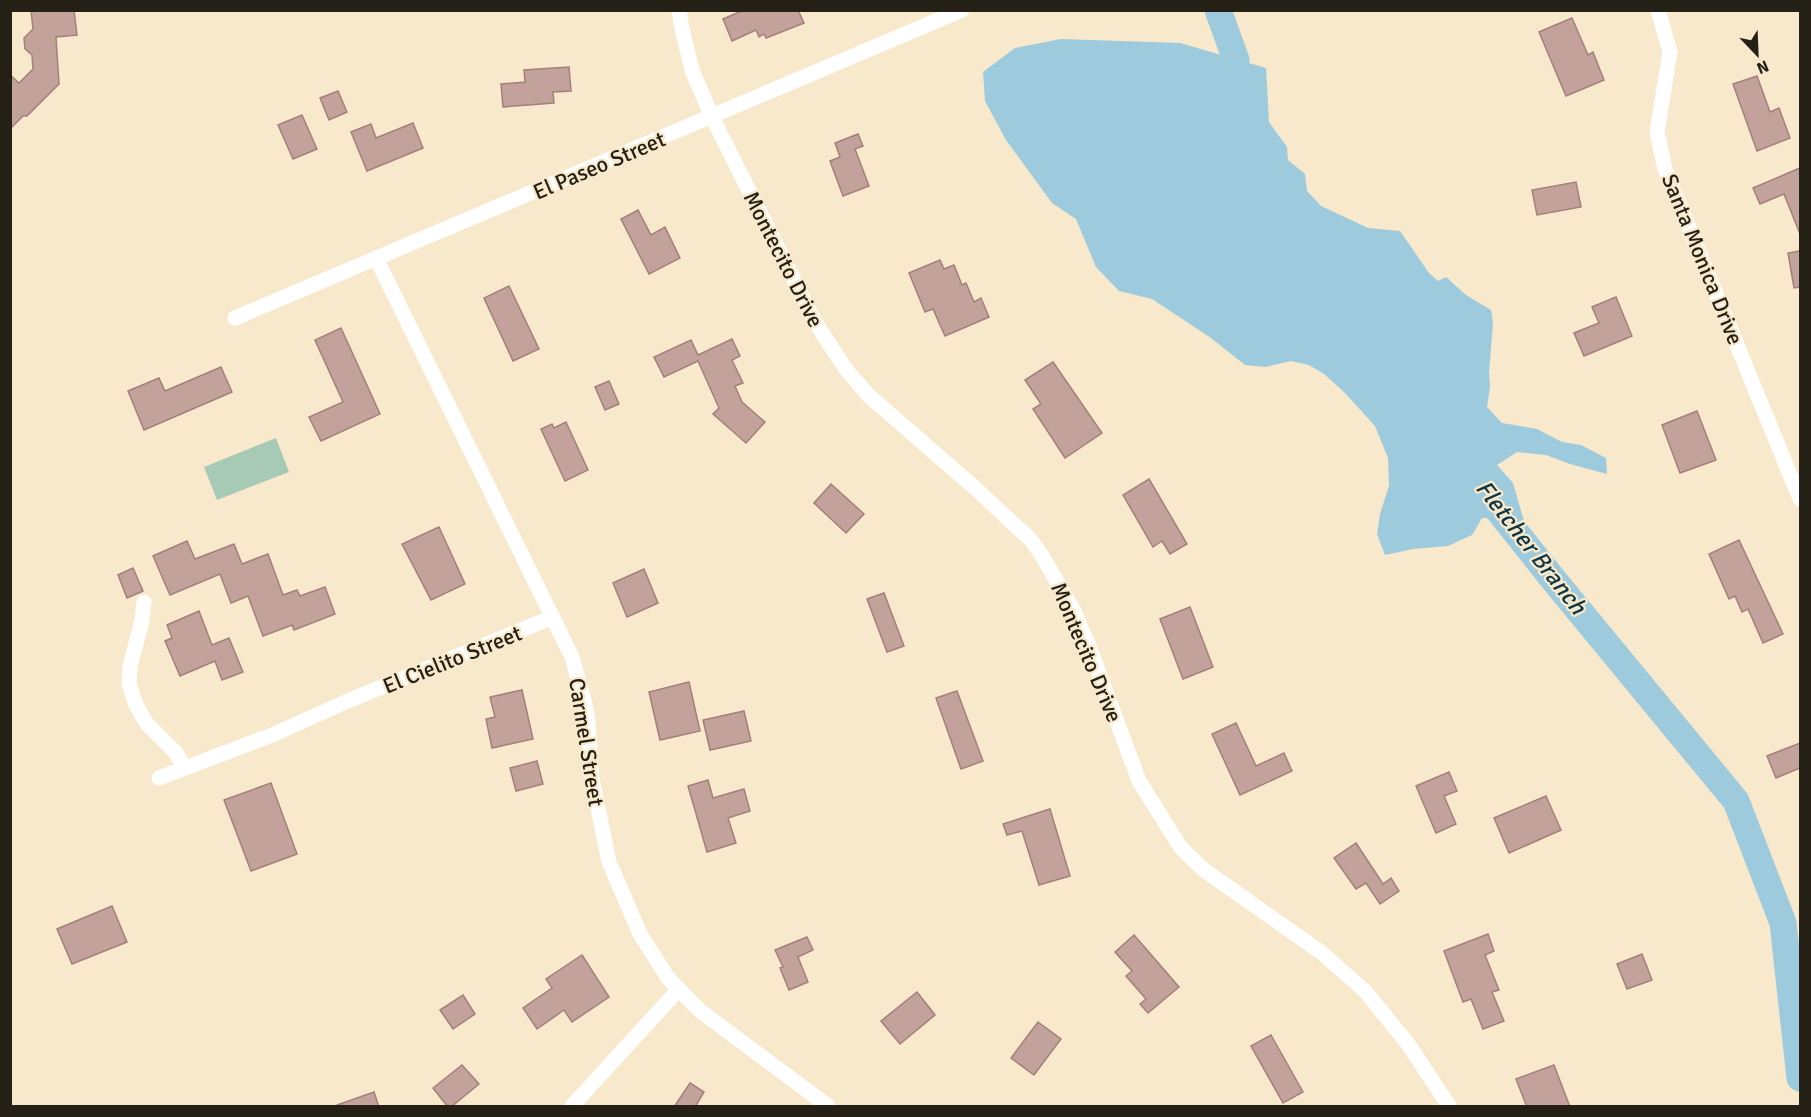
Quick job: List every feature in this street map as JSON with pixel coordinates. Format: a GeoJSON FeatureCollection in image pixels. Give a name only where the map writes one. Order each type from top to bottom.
{"type":"FeatureCollection","features":[{"type":"Feature","properties":{"kind":"street","name":"Montecito Drive"},"geometry":{"type":"LineString","coordinates":[[679,10],[692,70],[712,117],[815,322],[845,368],[868,395],[1031,540],[1053,572],[1073,609],[1139,781],[1181,848],[1204,870],[1322,953],[1365,991],[1408,1044],[1449,1107]]}},
{"type":"Feature","properties":{"kind":"street","name":"El Paseo Street"},"geometry":{"type":"LineString","coordinates":[[235,318],[962,10]]}},
{"type":"Feature","properties":{"kind":"street","name":"Santa Monica Drive"},"geometry":{"type":"LineString","coordinates":[[1658,10],[1670,52],[1657,132],[1665,169],[1800,499]]}},
{"type":"Feature","properties":{"kind":"street","name":"Carmel Street"},"geometry":{"type":"LineString","coordinates":[[376,258],[572,657],[585,704],[592,778],[609,862],[640,934],[668,978],[699,1010],[828,1107]]}},
{"type":"Feature","properties":{"kind":"street"},"geometry":{"type":"LineString","coordinates":[[144,602],[142,621],[130,666],[129,684],[136,705],[147,724],[176,753],[185,768]]}},
{"type":"Feature","properties":{"kind":"street","name":"El Cielito Street"},"geometry":{"type":"LineString","coordinates":[[159,777],[272,735],[553,617]]}},
{"type":"Feature","properties":{"kind":"street"},"geometry":{"type":"LineString","coordinates":[[572,1107],[679,989]]}},
{"type":"Feature","properties":{"kind":"green space"},"geometry":{"type":"Polygon","coordinates":[[[276,438],[289,472],[217,500],[204,467],[276,438]]]}},
{"type":"Feature","properties":{"kind":"water"},"geometry":{"type":"Polygon","coordinates":[[[1061,39],[1180,43],[1266,68],[1269,122],[1287,147],[1288,160],[1305,174],[1307,191],[1321,206],[1368,228],[1400,231],[1429,273],[1438,281],[1446,277],[1466,295],[1491,310],[1493,323],[1487,407],[1502,423],[1537,429],[1562,442],[1581,445],[1606,458],[1607,474],[1546,455],[1517,452],[1497,465],[1513,483],[1524,521],[1482,518],[1472,535],[1448,546],[1413,549],[1385,555],[1377,534],[1380,514],[1389,486],[1388,458],[1375,426],[1345,393],[1324,374],[1309,365],[1291,361],[1265,367],[1245,365],[1211,338],[1152,299],[1119,291],[1096,267],[1076,219],[1052,203],[1006,140],[985,101],[983,72],[1015,48],[1061,39]]]}},
{"type":"Feature","properties":{"kind":"building"},"geometry":{"type":"Polygon","coordinates":[[[31,10],[74,10],[77,35],[56,37],[59,84],[27,116],[23,116],[10,129],[10,75],[19,83],[33,69],[32,55],[25,49],[24,38],[33,29],[31,10]]]}},
{"type":"Feature","properties":{"kind":"building"},"geometry":{"type":"Polygon","coordinates":[[[744,10],[798,10],[804,23],[766,38],[764,34],[759,37],[756,30],[732,41],[723,19],[744,10]]]}},
{"type":"Feature","properties":{"kind":"building"},"geometry":{"type":"Polygon","coordinates":[[[1572,18],[1588,55],[1593,52],[1604,80],[1566,96],[1539,32],[1572,18]]]}},
{"type":"Feature","properties":{"kind":"building"},"geometry":{"type":"Polygon","coordinates":[[[569,67],[571,91],[553,92],[554,103],[503,107],[501,84],[525,82],[524,70],[569,67]]]}},
{"type":"Feature","properties":{"kind":"building"},"geometry":{"type":"Polygon","coordinates":[[[1757,76],[1770,112],[1779,108],[1790,138],[1757,151],[1733,84],[1757,76]]]}},
{"type":"Feature","properties":{"kind":"building"},"geometry":{"type":"Polygon","coordinates":[[[338,91],[347,112],[329,120],[320,98],[338,91]]]}},
{"type":"Feature","properties":{"kind":"building"},"geometry":{"type":"Polygon","coordinates":[[[302,115],[317,149],[293,159],[278,125],[302,115]]]}},
{"type":"Feature","properties":{"kind":"building"},"geometry":{"type":"Polygon","coordinates":[[[413,123],[423,148],[367,171],[351,132],[371,124],[376,138],[413,123]]]}},
{"type":"Feature","properties":{"kind":"building"},"geometry":{"type":"Polygon","coordinates":[[[858,134],[863,146],[855,149],[869,186],[843,196],[830,161],[840,157],[835,143],[858,134]]]}},
{"type":"Feature","properties":{"kind":"building"},"geometry":{"type":"Polygon","coordinates":[[[1800,168],[1800,234],[1784,194],[1760,204],[1753,188],[1800,168]]]}},
{"type":"Feature","properties":{"kind":"building"},"geometry":{"type":"Polygon","coordinates":[[[1576,182],[1581,207],[1537,215],[1532,190],[1576,182]]]}},
{"type":"Feature","properties":{"kind":"building"},"geometry":{"type":"Polygon","coordinates":[[[638,210],[651,235],[665,227],[680,258],[649,274],[621,219],[638,210]]]}},
{"type":"Feature","properties":{"kind":"building"},"geometry":{"type":"Polygon","coordinates":[[[1800,251],[1800,287],[1794,288],[1788,253],[1800,251]]]}},
{"type":"Feature","properties":{"kind":"building"},"geometry":{"type":"Polygon","coordinates":[[[940,260],[944,269],[954,265],[962,285],[966,283],[974,302],[981,298],[989,317],[945,336],[933,309],[925,312],[909,273],[940,260]]]}},
{"type":"Feature","properties":{"kind":"building"},"geometry":{"type":"Polygon","coordinates":[[[509,286],[539,349],[513,361],[484,298],[509,286]]]}},
{"type":"Feature","properties":{"kind":"building"},"geometry":{"type":"Polygon","coordinates":[[[1616,297],[1632,336],[1584,356],[1574,333],[1599,323],[1592,307],[1616,297]]]}},
{"type":"Feature","properties":{"kind":"building"},"geometry":{"type":"Polygon","coordinates":[[[341,328],[380,414],[321,441],[309,417],[343,402],[315,340],[341,328]]]}},
{"type":"Feature","properties":{"kind":"building"},"geometry":{"type":"Polygon","coordinates":[[[732,339],[740,356],[732,360],[743,383],[735,386],[742,402],[765,422],[746,443],[713,414],[719,408],[698,361],[664,377],[654,357],[691,340],[698,355],[732,339]]]}},
{"type":"Feature","properties":{"kind":"building"},"geometry":{"type":"Polygon","coordinates":[[[1053,362],[1102,433],[1065,458],[1033,409],[1041,404],[1025,380],[1053,362]]]}},
{"type":"Feature","properties":{"kind":"building"},"geometry":{"type":"Polygon","coordinates":[[[221,367],[232,392],[144,430],[128,391],[159,378],[165,391],[221,367]]]}},
{"type":"Feature","properties":{"kind":"building"},"geometry":{"type":"Polygon","coordinates":[[[609,381],[619,404],[605,410],[595,387],[609,381]]]}},
{"type":"Feature","properties":{"kind":"building"},"geometry":{"type":"Polygon","coordinates":[[[1697,411],[1716,460],[1680,473],[1662,425],[1697,411]]]}},
{"type":"Feature","properties":{"kind":"building"},"geometry":{"type":"Polygon","coordinates":[[[566,422],[588,470],[565,481],[541,429],[552,424],[554,428],[566,422]]]}},
{"type":"Feature","properties":{"kind":"building"},"geometry":{"type":"Polygon","coordinates":[[[1149,479],[1187,544],[1170,554],[1162,541],[1153,547],[1123,495],[1149,479]]]}},
{"type":"Feature","properties":{"kind":"building"},"geometry":{"type":"Polygon","coordinates":[[[831,484],[864,514],[846,533],[814,503],[831,484]]]}},
{"type":"Feature","properties":{"kind":"building"},"geometry":{"type":"Polygon","coordinates":[[[439,527],[465,584],[431,600],[402,544],[439,527]]]}},
{"type":"Feature","properties":{"kind":"building"},"geometry":{"type":"Polygon","coordinates":[[[1739,540],[1783,634],[1763,643],[1748,609],[1742,612],[1735,596],[1729,599],[1709,554],[1739,540]]]}},
{"type":"Feature","properties":{"kind":"building"},"geometry":{"type":"Polygon","coordinates":[[[187,541],[195,559],[234,544],[242,564],[268,554],[283,595],[297,590],[300,596],[325,587],[335,614],[294,630],[292,625],[263,636],[248,596],[231,603],[220,574],[170,595],[153,556],[187,541]]]}},
{"type":"Feature","properties":{"kind":"building"},"geometry":{"type":"Polygon","coordinates":[[[133,568],[143,591],[127,598],[118,575],[133,568]]]}},
{"type":"Feature","properties":{"kind":"building"},"geometry":{"type":"Polygon","coordinates":[[[644,569],[658,603],[627,617],[613,583],[644,569]]]}},
{"type":"Feature","properties":{"kind":"building"},"geometry":{"type":"Polygon","coordinates":[[[884,593],[904,646],[887,652],[867,599],[884,593]]]}},
{"type":"Feature","properties":{"kind":"building"},"geometry":{"type":"Polygon","coordinates":[[[1190,607],[1213,667],[1183,679],[1160,619],[1190,607]]]}},
{"type":"Feature","properties":{"kind":"building"},"geometry":{"type":"Polygon","coordinates":[[[199,611],[212,645],[229,638],[243,672],[222,680],[215,661],[180,676],[165,641],[172,638],[167,625],[199,611]]]}},
{"type":"Feature","properties":{"kind":"building"},"geometry":{"type":"Polygon","coordinates":[[[689,682],[700,731],[660,740],[649,692],[689,682]]]}},
{"type":"Feature","properties":{"kind":"building"},"geometry":{"type":"Polygon","coordinates":[[[522,690],[533,739],[492,748],[486,719],[495,717],[490,697],[522,690]]]}},
{"type":"Feature","properties":{"kind":"building"},"geometry":{"type":"Polygon","coordinates":[[[957,691],[983,761],[961,769],[936,698],[957,691]]]}},
{"type":"Feature","properties":{"kind":"building"},"geometry":{"type":"Polygon","coordinates":[[[744,711],[751,741],[710,750],[703,720],[744,711]]]}},
{"type":"Feature","properties":{"kind":"building"},"geometry":{"type":"Polygon","coordinates":[[[1236,723],[1256,766],[1284,753],[1292,771],[1240,795],[1212,734],[1236,723]]]}},
{"type":"Feature","properties":{"kind":"building"},"geometry":{"type":"Polygon","coordinates":[[[1800,743],[1800,768],[1776,778],[1767,756],[1800,743]]]}},
{"type":"Feature","properties":{"kind":"building"},"geometry":{"type":"Polygon","coordinates":[[[537,761],[543,784],[516,791],[510,768],[537,761]]]}},
{"type":"Feature","properties":{"kind":"building"},"geometry":{"type":"Polygon","coordinates":[[[1449,772],[1457,791],[1444,796],[1456,824],[1436,833],[1416,786],[1449,772]]]}},
{"type":"Feature","properties":{"kind":"building"},"geometry":{"type":"Polygon","coordinates":[[[708,780],[713,798],[744,789],[750,811],[728,818],[736,843],[707,852],[688,786],[708,780]]]}},
{"type":"Feature","properties":{"kind":"building"},"geometry":{"type":"Polygon","coordinates":[[[271,783],[297,854],[251,871],[224,800],[271,783]]]}},
{"type":"Feature","properties":{"kind":"building"},"geometry":{"type":"Polygon","coordinates":[[[1546,796],[1561,830],[1509,853],[1494,818],[1546,796]]]}},
{"type":"Feature","properties":{"kind":"building"},"geometry":{"type":"Polygon","coordinates":[[[1050,809],[1070,876],[1039,885],[1022,831],[1007,835],[1003,824],[1050,809]]]}},
{"type":"Feature","properties":{"kind":"building"},"geometry":{"type":"Polygon","coordinates":[[[1356,843],[1383,884],[1391,878],[1399,891],[1380,904],[1366,883],[1356,889],[1334,858],[1356,843]]]}},
{"type":"Feature","properties":{"kind":"building"},"geometry":{"type":"Polygon","coordinates":[[[112,906],[127,942],[72,964],[57,929],[112,906]]]}},
{"type":"Feature","properties":{"kind":"building"},"geometry":{"type":"Polygon","coordinates":[[[1488,934],[1494,951],[1485,955],[1499,990],[1492,992],[1504,1021],[1483,1029],[1471,999],[1463,1002],[1444,951],[1488,934]]]}},
{"type":"Feature","properties":{"kind":"building"},"geometry":{"type":"Polygon","coordinates":[[[1134,935],[1179,987],[1148,1013],[1140,1004],[1146,999],[1126,976],[1132,971],[1115,952],[1134,935]]]}},
{"type":"Feature","properties":{"kind":"building"},"geometry":{"type":"Polygon","coordinates":[[[807,937],[813,950],[798,957],[808,982],[789,990],[780,968],[783,967],[775,950],[807,937]]]}},
{"type":"Feature","properties":{"kind":"building"},"geometry":{"type":"Polygon","coordinates":[[[1642,954],[1652,980],[1627,989],[1617,964],[1642,954]]]}},
{"type":"Feature","properties":{"kind":"building"},"geometry":{"type":"Polygon","coordinates":[[[582,955],[609,997],[572,1022],[564,1010],[537,1029],[523,1008],[552,988],[546,979],[582,955]]]}},
{"type":"Feature","properties":{"kind":"building"},"geometry":{"type":"Polygon","coordinates":[[[917,992],[935,1015],[900,1044],[881,1021],[917,992]]]}},
{"type":"Feature","properties":{"kind":"building"},"geometry":{"type":"Polygon","coordinates":[[[463,995],[475,1014],[453,1029],[440,1010],[463,995]]]}},
{"type":"Feature","properties":{"kind":"building"},"geometry":{"type":"Polygon","coordinates":[[[1038,1022],[1061,1039],[1034,1075],[1011,1058],[1038,1022]]]}},
{"type":"Feature","properties":{"kind":"building"},"geometry":{"type":"Polygon","coordinates":[[[1271,1035],[1303,1092],[1283,1103],[1251,1046],[1271,1035]]]}},
{"type":"Feature","properties":{"kind":"building"},"geometry":{"type":"Polygon","coordinates":[[[462,1065],[479,1084],[448,1107],[433,1088],[462,1065]]]}},
{"type":"Feature","properties":{"kind":"building"},"geometry":{"type":"Polygon","coordinates":[[[1554,1065],[1570,1107],[1527,1107],[1516,1079],[1554,1065]]]}},
{"type":"Feature","properties":{"kind":"building"},"geometry":{"type":"Polygon","coordinates":[[[690,1083],[704,1092],[695,1107],[674,1107],[690,1083]]]}},
{"type":"Feature","properties":{"kind":"building"},"geometry":{"type":"Polygon","coordinates":[[[374,1092],[379,1107],[337,1107],[337,1105],[374,1092]]]}},
{"type":"Feature","properties":{"kind":"waterway","name":"Fletcher Branch"},"geometry":{"type":"LineString","coordinates":[[1218,10],[1236,60],[1229,96]]}},
{"type":"Feature","properties":{"kind":"waterway","name":"Fletcher Branch"},"geometry":{"type":"LineString","coordinates":[[1482,490],[1736,801],[1783,923],[1800,1078]]}}]}
